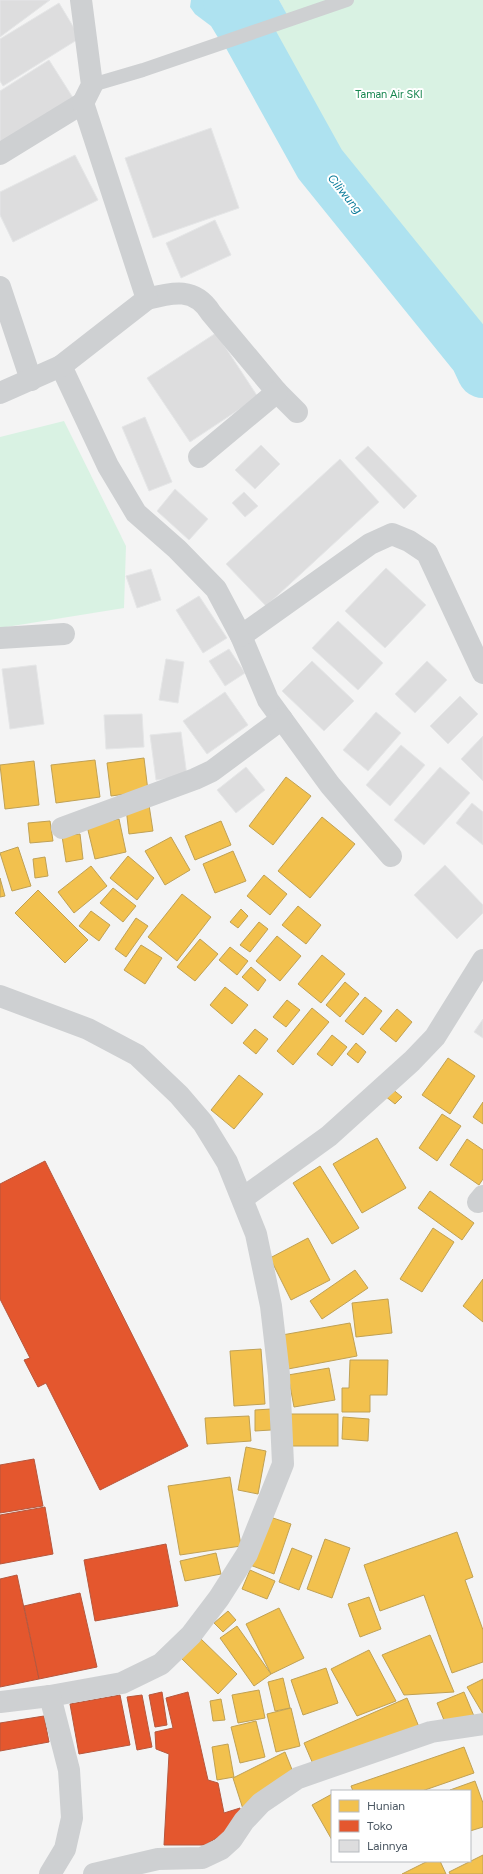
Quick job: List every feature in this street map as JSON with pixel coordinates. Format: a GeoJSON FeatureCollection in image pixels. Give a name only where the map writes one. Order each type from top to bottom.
{"type":"FeatureCollection","features":[{"type":"Feature","properties":{"kind":"street"},"geometry":{"type":"LineString","coordinates":[[81,0],[87,94],[147,298]]}},
{"type":"Feature","properties":{"kind":"street"},"geometry":{"type":"LineString","coordinates":[[0,154],[87,94]]}},
{"type":"Feature","properties":{"kind":"street"},"geometry":{"type":"LineString","coordinates":[[0,287],[31,380]]}},
{"type":"Feature","properties":{"kind":"street"},"geometry":{"type":"LineString","coordinates":[[0,393],[61,366],[147,298],[173,292],[192,296],[204,302],[211,313],[277,392],[297,412]]}},
{"type":"Feature","properties":{"kind":"street"},"geometry":{"type":"LineString","coordinates":[[61,366],[108,466],[136,513],[177,549],[216,589],[241,636],[268,700],[330,785],[391,856]]}},
{"type":"Feature","properties":{"kind":"street"},"geometry":{"type":"LineString","coordinates":[[199,457],[277,392]]}},
{"type":"Feature","properties":{"kind":"street"},"geometry":{"type":"LineString","coordinates":[[241,636],[370,544],[392,534],[409,541],[427,553],[483,673]]}},
{"type":"Feature","properties":{"kind":"street"},"geometry":{"type":"LineString","coordinates":[[0,638],[64,634]]}},
{"type":"Feature","properties":{"kind":"street"},"geometry":{"type":"LineString","coordinates":[[62,828],[196,780],[212,771],[282,719]]}},
{"type":"Feature","properties":{"kind":"street"},"geometry":{"type":"LineString","coordinates":[[243,1198],[329,1136],[412,1061],[435,1037],[483,960]]}},
{"type":"Feature","properties":{"kind":"street"},"geometry":{"type":"LineString","coordinates":[[0,996],[88,1029],[137,1055],[179,1095],[203,1123],[227,1162],[243,1198],[256,1234],[271,1306],[279,1376],[283,1464],[247,1554],[219,1598],[191,1635],[161,1664],[122,1683],[50,1696],[0,1702]]}},
{"type":"Feature","properties":{"kind":"street"},"geometry":{"type":"LineString","coordinates":[[50,1696],[69,1770],[72,1818],[65,1849],[50,1874]]}},
{"type":"Feature","properties":{"kind":"street"},"geometry":{"type":"LineString","coordinates":[[94,1874],[158,1859],[202,1858],[221,1849],[232,1839],[244,1821],[261,1803],[298,1778],[431,1732],[483,1724]]}},
{"type":"Feature","properties":{"kind":"lane"},"geometry":{"type":"LineString","coordinates":[[87,94],[142,70],[347,0]]}},
{"type":"Feature","properties":{"kind":"green space","name":"Taman Air SKI"},"geometry":{"type":"Polygon","coordinates":[[[279,0],[483,0],[483,369],[481,363],[316,158],[248,33],[289,19],[279,0]]]}},
{"type":"Feature","properties":{"kind":"green space"},"geometry":{"type":"Polygon","coordinates":[[[64,421],[126,546],[124,608],[0,628],[0,437],[64,421]]]}},
{"type":"Feature","properties":{"kind":"water"},"geometry":{"type":"Polygon","coordinates":[[[191,0],[279,0],[290,20],[222,44],[211,26],[195,14],[190,7],[191,0]]]}},
{"type":"Feature","properties":{"kind":"building: Hunian"},"geometry":{"type":"Polygon","coordinates":[[[144,758],[148,791],[111,796],[107,763],[144,758]]]}},
{"type":"Feature","properties":{"kind":"building: Hunian"},"geometry":{"type":"Polygon","coordinates":[[[95,760],[100,797],[56,803],[51,765],[95,760]]]}},
{"type":"Feature","properties":{"kind":"building: Hunian"},"geometry":{"type":"Polygon","coordinates":[[[34,761],[39,805],[5,809],[0,765],[34,761]]]}},
{"type":"Feature","properties":{"kind":"building: Hunian"},"geometry":{"type":"Polygon","coordinates":[[[286,777],[311,796],[273,845],[249,826],[286,777]]]}},
{"type":"Feature","properties":{"kind":"building: Hunian"},"geometry":{"type":"Polygon","coordinates":[[[149,805],[153,831],[129,834],[126,808],[149,805]]]}},
{"type":"Feature","properties":{"kind":"building: Hunian"},"geometry":{"type":"Polygon","coordinates":[[[322,817],[355,844],[310,898],[278,871],[322,817]]]}},
{"type":"Feature","properties":{"kind":"building: Hunian"},"geometry":{"type":"Polygon","coordinates":[[[119,819],[126,852],[95,859],[87,826],[119,819]]]}},
{"type":"Feature","properties":{"kind":"building: Hunian"},"geometry":{"type":"Polygon","coordinates":[[[50,821],[53,841],[30,843],[28,823],[50,821]]]}},
{"type":"Feature","properties":{"kind":"building: Hunian"},"geometry":{"type":"Polygon","coordinates":[[[221,821],[231,845],[195,860],[185,836],[221,821]]]}},
{"type":"Feature","properties":{"kind":"building: Hunian"},"geometry":{"type":"Polygon","coordinates":[[[80,834],[83,859],[66,862],[62,836],[80,834]]]}},
{"type":"Feature","properties":{"kind":"building: Hunian"},"geometry":{"type":"Polygon","coordinates":[[[171,837],[190,870],[165,885],[145,851],[171,837]]]}},
{"type":"Feature","properties":{"kind":"building: Hunian"},"geometry":{"type":"Polygon","coordinates":[[[18,847],[31,886],[12,891],[0,853],[18,847]]]}},
{"type":"Feature","properties":{"kind":"building: Hunian"},"geometry":{"type":"Polygon","coordinates":[[[233,851],[246,881],[215,893],[203,864],[233,851]]]}},
{"type":"Feature","properties":{"kind":"building: Hunian"},"geometry":{"type":"Polygon","coordinates":[[[128,856],[154,878],[137,900],[110,878],[128,856]]]}},
{"type":"Feature","properties":{"kind":"building: Hunian"},"geometry":{"type":"Polygon","coordinates":[[[45,857],[48,876],[35,878],[33,859],[45,857]]]}},
{"type":"Feature","properties":{"kind":"building: Hunian"},"geometry":{"type":"Polygon","coordinates":[[[91,866],[107,886],[74,913],[58,892],[91,866]]]}},
{"type":"Feature","properties":{"kind":"building: Hunian"},"geometry":{"type":"Polygon","coordinates":[[[264,875],[287,894],[270,915],[247,896],[264,875]]]}},
{"type":"Feature","properties":{"kind":"building: Hunian"},"geometry":{"type":"Polygon","coordinates":[[[0,878],[5,896],[0,897],[0,878]]]}},
{"type":"Feature","properties":{"kind":"building: Hunian"},"geometry":{"type":"Polygon","coordinates":[[[113,888],[136,906],[123,922],[100,903],[113,888]]]}},
{"type":"Feature","properties":{"kind":"building: Hunian"},"geometry":{"type":"Polygon","coordinates":[[[38,890],[88,940],[65,963],[15,913],[38,890]]]}},
{"type":"Feature","properties":{"kind":"building: Hunian"},"geometry":{"type":"Polygon","coordinates":[[[182,894],[211,917],[177,961],[148,937],[182,894]]]}},
{"type":"Feature","properties":{"kind":"building: Hunian"},"geometry":{"type":"Polygon","coordinates":[[[298,906],[321,925],[306,944],[282,925],[298,906]]]}},
{"type":"Feature","properties":{"kind":"building: Hunian"},"geometry":{"type":"Polygon","coordinates":[[[241,909],[248,916],[238,928],[230,922],[241,909]]]}},
{"type":"Feature","properties":{"kind":"building: Hunian"},"geometry":{"type":"Polygon","coordinates":[[[91,911],[110,925],[99,941],[79,926],[91,911]]]}},
{"type":"Feature","properties":{"kind":"building: Hunian"},"geometry":{"type":"Polygon","coordinates":[[[136,918],[148,926],[126,957],[115,949],[136,918]]]}},
{"type":"Feature","properties":{"kind":"building: Hunian"},"geometry":{"type":"Polygon","coordinates":[[[259,922],[268,929],[250,952],[240,945],[259,922]]]}},
{"type":"Feature","properties":{"kind":"building: Hunian"},"geometry":{"type":"Polygon","coordinates":[[[277,936],[301,956],[280,981],[256,961],[277,936]]]}},
{"type":"Feature","properties":{"kind":"building: Hunian"},"geometry":{"type":"Polygon","coordinates":[[[200,939],[218,954],[195,981],[177,967],[200,939]]]}},
{"type":"Feature","properties":{"kind":"building: Hunian"},"geometry":{"type":"Polygon","coordinates":[[[141,945],[162,958],[145,984],[124,970],[141,945]]]}},
{"type":"Feature","properties":{"kind":"building: Hunian"},"geometry":{"type":"Polygon","coordinates":[[[230,947],[248,961],[237,975],[219,960],[230,947]]]}},
{"type":"Feature","properties":{"kind":"building: Hunian"},"geometry":{"type":"Polygon","coordinates":[[[322,955],[345,974],[321,1003],[298,984],[322,955]]]}},
{"type":"Feature","properties":{"kind":"building: Hunian"},"geometry":{"type":"Polygon","coordinates":[[[251,967],[266,980],[258,991],[242,977],[251,967]]]}},
{"type":"Feature","properties":{"kind":"building: Hunian"},"geometry":{"type":"Polygon","coordinates":[[[345,982],[359,994],[340,1017],[326,1005],[345,982]]]}},
{"type":"Feature","properties":{"kind":"building: Hunian"},"geometry":{"type":"Polygon","coordinates":[[[225,987],[248,1005],[232,1024],[210,1005],[225,987]]]}},
{"type":"Feature","properties":{"kind":"building: Hunian"},"geometry":{"type":"Polygon","coordinates":[[[365,997],[382,1011],[363,1035],[345,1021],[365,997]]]}},
{"type":"Feature","properties":{"kind":"building: Hunian"},"geometry":{"type":"Polygon","coordinates":[[[287,1000],[300,1010],[286,1027],[273,1017],[287,1000]]]}},
{"type":"Feature","properties":{"kind":"building: Hunian"},"geometry":{"type":"Polygon","coordinates":[[[312,1008],[329,1022],[293,1065],[277,1051],[312,1008]]]}},
{"type":"Feature","properties":{"kind":"building: Hunian"},"geometry":{"type":"Polygon","coordinates":[[[397,1009],[412,1022],[396,1042],[380,1029],[397,1009]]]}},
{"type":"Feature","properties":{"kind":"building: Hunian"},"geometry":{"type":"Polygon","coordinates":[[[255,1029],[268,1039],[256,1054],[243,1043],[255,1029]]]}},
{"type":"Feature","properties":{"kind":"building: Hunian"},"geometry":{"type":"Polygon","coordinates":[[[332,1035],[347,1047],[332,1066],[317,1054],[332,1035]]]}},
{"type":"Feature","properties":{"kind":"building: Hunian"},"geometry":{"type":"Polygon","coordinates":[[[356,1043],[366,1052],[358,1063],[347,1054],[356,1043]]]}},
{"type":"Feature","properties":{"kind":"building: Hunian"},"geometry":{"type":"Polygon","coordinates":[[[448,1058],[475,1076],[450,1114],[422,1095],[448,1058]]]}},
{"type":"Feature","properties":{"kind":"building: Hunian"},"geometry":{"type":"Polygon","coordinates":[[[239,1075],[263,1094],[234,1129],[211,1110],[239,1075]]]}},
{"type":"Feature","properties":{"kind":"building: Hunian"},"geometry":{"type":"Polygon","coordinates":[[[391,1088],[402,1097],[395,1104],[385,1096],[391,1088]]]}},
{"type":"Feature","properties":{"kind":"building: Hunian"},"geometry":{"type":"Polygon","coordinates":[[[483,1102],[483,1124],[473,1117],[483,1102]]]}},
{"type":"Feature","properties":{"kind":"building: Hunian"},"geometry":{"type":"Polygon","coordinates":[[[442,1114],[461,1126],[437,1161],[419,1148],[442,1114]]]}},
{"type":"Feature","properties":{"kind":"building: Hunian"},"geometry":{"type":"Polygon","coordinates":[[[377,1138],[406,1188],[362,1213],[333,1164],[377,1138]]]}},
{"type":"Feature","properties":{"kind":"building: Hunian"},"geometry":{"type":"Polygon","coordinates":[[[467,1139],[483,1150],[483,1179],[479,1185],[450,1165],[467,1139]]]}},
{"type":"Feature","properties":{"kind":"building: Hunian"},"geometry":{"type":"Polygon","coordinates":[[[320,1166],[359,1228],[332,1244],[293,1183],[320,1166]]]}},
{"type":"Feature","properties":{"kind":"building: Hunian"},"geometry":{"type":"Polygon","coordinates":[[[430,1191],[474,1223],[462,1240],[418,1208],[430,1191]]]}},
{"type":"Feature","properties":{"kind":"building: Hunian"},"geometry":{"type":"Polygon","coordinates":[[[433,1228],[454,1242],[422,1292],[400,1279],[433,1228]]]}},
{"type":"Feature","properties":{"kind":"building: Hunian"},"geometry":{"type":"Polygon","coordinates":[[[308,1238],[330,1280],[291,1300],[270,1258],[308,1238]]]}},
{"type":"Feature","properties":{"kind":"building: Hunian"},"geometry":{"type":"Polygon","coordinates":[[[355,1270],[368,1288],[322,1319],[310,1301],[355,1270]]]}},
{"type":"Feature","properties":{"kind":"building: Hunian"},"geometry":{"type":"Polygon","coordinates":[[[483,1279],[483,1322],[463,1306],[483,1279]]]}},
{"type":"Feature","properties":{"kind":"building: Hunian"},"geometry":{"type":"Polygon","coordinates":[[[388,1299],[392,1333],[356,1337],[352,1303],[388,1299]]]}},
{"type":"Feature","properties":{"kind":"building: Hunian"},"geometry":{"type":"Polygon","coordinates":[[[350,1323],[357,1356],[288,1369],[282,1335],[350,1323]]]}},
{"type":"Feature","properties":{"kind":"building: Hunian"},"geometry":{"type":"Polygon","coordinates":[[[261,1349],[265,1404],[234,1406],[230,1351],[261,1349]]]}},
{"type":"Feature","properties":{"kind":"building: Hunian"},"geometry":{"type":"Polygon","coordinates":[[[350,1360],[388,1360],[387,1395],[370,1395],[370,1412],[342,1412],[342,1388],[349,1388],[350,1360]]]}},
{"type":"Feature","properties":{"kind":"building: Hunian"},"geometry":{"type":"Polygon","coordinates":[[[329,1368],[335,1400],[294,1407],[288,1375],[329,1368]]]}},
{"type":"Feature","properties":{"kind":"building: Hunian"},"geometry":{"type":"Polygon","coordinates":[[[271,1409],[271,1430],[255,1431],[255,1410],[271,1409]]]}},
{"type":"Feature","properties":{"kind":"building: Hunian"},"geometry":{"type":"Polygon","coordinates":[[[287,1414],[338,1414],[338,1446],[287,1446],[287,1414]]]}},
{"type":"Feature","properties":{"kind":"building: Hunian"},"geometry":{"type":"Polygon","coordinates":[[[249,1416],[251,1441],[207,1444],[205,1418],[249,1416]]]}},
{"type":"Feature","properties":{"kind":"building: Hunian"},"geometry":{"type":"Polygon","coordinates":[[[343,1417],[369,1419],[368,1441],[342,1439],[343,1417]]]}},
{"type":"Feature","properties":{"kind":"building: Hunian"},"geometry":{"type":"Polygon","coordinates":[[[246,1447],[266,1451],[258,1494],[238,1490],[246,1447]]]}},
{"type":"Feature","properties":{"kind":"building: Hunian"},"geometry":{"type":"Polygon","coordinates":[[[230,1477],[241,1546],[180,1555],[168,1486],[230,1477]]]}},
{"type":"Feature","properties":{"kind":"building: Hunian"},"geometry":{"type":"Polygon","coordinates":[[[267,1516],[291,1524],[274,1574],[250,1565],[267,1516]]]}},
{"type":"Feature","properties":{"kind":"building: Hunian"},"geometry":{"type":"Polygon","coordinates":[[[457,1532],[473,1577],[465,1580],[483,1630],[483,1662],[452,1673],[424,1595],[380,1611],[364,1565],[457,1532]]]}},
{"type":"Feature","properties":{"kind":"building: Hunian"},"geometry":{"type":"Polygon","coordinates":[[[325,1539],[350,1548],[332,1598],[307,1589],[325,1539]]]}},
{"type":"Feature","properties":{"kind":"building: Hunian"},"geometry":{"type":"Polygon","coordinates":[[[292,1548],[312,1556],[299,1590],[279,1582],[292,1548]]]}},
{"type":"Feature","properties":{"kind":"building: Hunian"},"geometry":{"type":"Polygon","coordinates":[[[216,1553],[221,1574],[185,1581],[180,1561],[216,1553]]]}},
{"type":"Feature","properties":{"kind":"building: Hunian"},"geometry":{"type":"Polygon","coordinates":[[[250,1570],[275,1581],[267,1599],[242,1589],[250,1570]]]}},
{"type":"Feature","properties":{"kind":"building: Hunian"},"geometry":{"type":"Polygon","coordinates":[[[369,1597],[381,1629],[360,1637],[348,1604],[369,1597]]]}},
{"type":"Feature","properties":{"kind":"building: Hunian"},"geometry":{"type":"Polygon","coordinates":[[[279,1608],[304,1658],[271,1674],[246,1624],[279,1608]]]}},
{"type":"Feature","properties":{"kind":"building: Hunian"},"geometry":{"type":"Polygon","coordinates":[[[228,1611],[236,1620],[223,1632],[214,1623],[228,1611]]]}},
{"type":"Feature","properties":{"kind":"building: Hunian"},"geometry":{"type":"Polygon","coordinates":[[[237,1626],[271,1674],[254,1686],[220,1638],[237,1626]]]}},
{"type":"Feature","properties":{"kind":"building: Hunian"},"geometry":{"type":"Polygon","coordinates":[[[430,1635],[454,1692],[404,1695],[382,1655],[430,1635]]]}},
{"type":"Feature","properties":{"kind":"building: Hunian"},"geometry":{"type":"Polygon","coordinates":[[[200,1638],[237,1674],[218,1694],[181,1658],[200,1638]]]}},
{"type":"Feature","properties":{"kind":"building: Hunian"},"geometry":{"type":"Polygon","coordinates":[[[369,1650],[396,1701],[357,1716],[331,1669],[369,1650]]]}},
{"type":"Feature","properties":{"kind":"building: Hunian"},"geometry":{"type":"Polygon","coordinates":[[[326,1668],[338,1703],[303,1715],[291,1680],[326,1668]]]}},
{"type":"Feature","properties":{"kind":"building: Hunian"},"geometry":{"type":"Polygon","coordinates":[[[283,1678],[290,1708],[275,1711],[268,1682],[283,1678]]]}},
{"type":"Feature","properties":{"kind":"building: Hunian"},"geometry":{"type":"Polygon","coordinates":[[[483,1679],[483,1714],[467,1687],[483,1679]]]}},
{"type":"Feature","properties":{"kind":"building: Hunian"},"geometry":{"type":"Polygon","coordinates":[[[259,1690],[265,1718],[238,1723],[232,1695],[259,1690]]]}},
{"type":"Feature","properties":{"kind":"building: Hunian"},"geometry":{"type":"Polygon","coordinates":[[[464,1692],[476,1721],[446,1725],[437,1703],[464,1692]]]}},
{"type":"Feature","properties":{"kind":"building: Hunian"},"geometry":{"type":"Polygon","coordinates":[[[407,1698],[419,1727],[316,1771],[304,1743],[407,1698]]]}},
{"type":"Feature","properties":{"kind":"building: Hunian"},"geometry":{"type":"Polygon","coordinates":[[[221,1699],[225,1720],[213,1721],[210,1701],[221,1699]]]}},
{"type":"Feature","properties":{"kind":"building: Hunian"},"geometry":{"type":"Polygon","coordinates":[[[291,1708],[300,1746],[276,1752],[267,1714],[291,1708]]]}},
{"type":"Feature","properties":{"kind":"building: Hunian"},"geometry":{"type":"Polygon","coordinates":[[[256,1721],[265,1757],[240,1763],[231,1727],[256,1721]]]}},
{"type":"Feature","properties":{"kind":"building: Hunian"},"geometry":{"type":"Polygon","coordinates":[[[228,1744],[234,1777],[217,1780],[212,1747],[228,1744]]]}},
{"type":"Feature","properties":{"kind":"building: Hunian"},"geometry":{"type":"Polygon","coordinates":[[[464,1747],[474,1773],[425,1790],[353,1790],[351,1786],[464,1747]]]}},
{"type":"Feature","properties":{"kind":"building: Hunian"},"geometry":{"type":"Polygon","coordinates":[[[285,1752],[295,1777],[243,1809],[233,1778],[285,1752]]]}},
{"type":"Feature","properties":{"kind":"building: Hunian"},"geometry":{"type":"Polygon","coordinates":[[[475,1781],[483,1803],[483,1827],[471,1831],[471,1790],[450,1790],[475,1781]]]}},
{"type":"Feature","properties":{"kind":"building: Hunian"},"geometry":{"type":"Polygon","coordinates":[[[331,1795],[331,1838],[312,1805],[331,1795]]]}},
{"type":"Feature","properties":{"kind":"building: Hunian"},"geometry":{"type":"Polygon","coordinates":[[[483,1855],[483,1874],[450,1874],[449,1872],[483,1855]]]}},
{"type":"Feature","properties":{"kind":"building: Hunian"},"geometry":{"type":"Polygon","coordinates":[[[426,1862],[440,1862],[446,1874],[402,1874],[426,1862]]]}},
{"type":"Feature","properties":{"kind":"building: Toko"},"geometry":{"type":"Polygon","coordinates":[[[45,1161],[188,1446],[100,1490],[46,1383],[38,1387],[24,1360],[30,1358],[0,1299],[0,1184],[45,1161]]]}},
{"type":"Feature","properties":{"kind":"building: Toko"},"geometry":{"type":"Polygon","coordinates":[[[34,1459],[43,1506],[0,1513],[0,1465],[34,1459]]]}},
{"type":"Feature","properties":{"kind":"building: Toko"},"geometry":{"type":"Polygon","coordinates":[[[45,1507],[53,1554],[0,1564],[0,1515],[45,1507]]]}},
{"type":"Feature","properties":{"kind":"building: Toko"},"geometry":{"type":"Polygon","coordinates":[[[166,1544],[178,1606],[95,1621],[84,1560],[166,1544]]]}},
{"type":"Feature","properties":{"kind":"building: Toko"},"geometry":{"type":"Polygon","coordinates":[[[17,1575],[39,1679],[0,1687],[0,1579],[17,1575]]]}},
{"type":"Feature","properties":{"kind":"building: Toko"},"geometry":{"type":"Polygon","coordinates":[[[80,1593],[97,1667],[39,1679],[24,1606],[80,1593]]]}},
{"type":"Feature","properties":{"kind":"building: Toko"},"geometry":{"type":"Polygon","coordinates":[[[162,1692],[167,1725],[155,1727],[149,1695],[162,1692]]]}},
{"type":"Feature","properties":{"kind":"building: Toko"},"geometry":{"type":"Polygon","coordinates":[[[188,1692],[208,1780],[218,1783],[224,1813],[240,1808],[240,1824],[205,1845],[164,1845],[169,1754],[156,1749],[155,1732],[173,1728],[166,1698],[188,1692]]]}},
{"type":"Feature","properties":{"kind":"building: Toko"},"geometry":{"type":"Polygon","coordinates":[[[120,1695],[130,1745],[79,1754],[70,1704],[120,1695]]]}},
{"type":"Feature","properties":{"kind":"building: Toko"},"geometry":{"type":"Polygon","coordinates":[[[142,1695],[152,1747],[137,1750],[127,1697],[142,1695]]]}},
{"type":"Feature","properties":{"kind":"building: Toko"},"geometry":{"type":"Polygon","coordinates":[[[44,1716],[49,1742],[0,1751],[0,1723],[44,1716]]]}},
{"type":"Feature","properties":{"kind":"building: Lainnya"},"geometry":{"type":"Polygon","coordinates":[[[0,0],[50,0],[0,37],[0,0]]]}},
{"type":"Feature","properties":{"kind":"building: Lainnya"},"geometry":{"type":"Polygon","coordinates":[[[59,3],[80,38],[3,86],[0,81],[0,39],[59,3]]]}},
{"type":"Feature","properties":{"kind":"building: Lainnya"},"geometry":{"type":"Polygon","coordinates":[[[49,60],[75,101],[0,149],[0,91],[49,60]]]}},
{"type":"Feature","properties":{"kind":"building: Lainnya"},"geometry":{"type":"Polygon","coordinates":[[[211,128],[239,208],[153,238],[125,158],[211,128]]]}},
{"type":"Feature","properties":{"kind":"building: Lainnya"},"geometry":{"type":"Polygon","coordinates":[[[75,155],[98,200],[13,242],[0,215],[0,192],[75,155]]]}},
{"type":"Feature","properties":{"kind":"building: Lainnya"},"geometry":{"type":"Polygon","coordinates":[[[215,220],[231,255],[181,278],[166,243],[215,220]]]}},
{"type":"Feature","properties":{"kind":"building: Lainnya"},"geometry":{"type":"Polygon","coordinates":[[[216,333],[258,397],[190,442],[147,378],[216,333]]]}},
{"type":"Feature","properties":{"kind":"building: Lainnya"},"geometry":{"type":"Polygon","coordinates":[[[145,417],[172,482],[149,491],[122,427],[145,417]]]}},
{"type":"Feature","properties":{"kind":"building: Lainnya"},"geometry":{"type":"Polygon","coordinates":[[[261,445],[280,464],[255,489],[235,470],[261,445]]]}},
{"type":"Feature","properties":{"kind":"building: Lainnya"},"geometry":{"type":"Polygon","coordinates":[[[368,446],[417,496],[404,509],[355,458],[368,446]]]}},
{"type":"Feature","properties":{"kind":"building: Lainnya"},"geometry":{"type":"Polygon","coordinates":[[[340,459],[379,502],[266,606],[226,564],[340,459]]]}},
{"type":"Feature","properties":{"kind":"building: Lainnya"},"geometry":{"type":"Polygon","coordinates":[[[175,489],[208,519],[189,540],[157,511],[175,489]]]}},
{"type":"Feature","properties":{"kind":"building: Lainnya"},"geometry":{"type":"Polygon","coordinates":[[[244,492],[258,506],[245,517],[232,503],[244,492]]]}},
{"type":"Feature","properties":{"kind":"building: Lainnya"},"geometry":{"type":"Polygon","coordinates":[[[386,568],[426,605],[385,648],[345,611],[386,568]]]}},
{"type":"Feature","properties":{"kind":"building: Lainnya"},"geometry":{"type":"Polygon","coordinates":[[[151,569],[161,600],[137,608],[126,576],[151,569]]]}},
{"type":"Feature","properties":{"kind":"building: Lainnya"},"geometry":{"type":"Polygon","coordinates":[[[199,596],[227,638],[203,653],[176,610],[199,596]]]}},
{"type":"Feature","properties":{"kind":"building: Lainnya"},"geometry":{"type":"Polygon","coordinates":[[[338,621],[383,663],[358,690],[312,648],[338,621]]]}},
{"type":"Feature","properties":{"kind":"building: Lainnya"},"geometry":{"type":"Polygon","coordinates":[[[229,649],[245,673],[225,686],[209,661],[229,649]]]}},
{"type":"Feature","properties":{"kind":"building: Lainnya"},"geometry":{"type":"Polygon","coordinates":[[[166,659],[184,662],[178,703],[159,700],[166,659]]]}},
{"type":"Feature","properties":{"kind":"building: Lainnya"},"geometry":{"type":"Polygon","coordinates":[[[312,661],[354,701],[324,731],[282,691],[312,661]]]}},
{"type":"Feature","properties":{"kind":"building: Lainnya"},"geometry":{"type":"Polygon","coordinates":[[[427,661],[447,680],[415,713],[395,694],[427,661]]]}},
{"type":"Feature","properties":{"kind":"building: Lainnya"},"geometry":{"type":"Polygon","coordinates":[[[36,665],[44,724],[10,729],[2,669],[36,665]]]}},
{"type":"Feature","properties":{"kind":"building: Lainnya"},"geometry":{"type":"Polygon","coordinates":[[[225,692],[248,725],[207,754],[183,721],[225,692]]]}},
{"type":"Feature","properties":{"kind":"building: Lainnya"},"geometry":{"type":"Polygon","coordinates":[[[460,696],[478,714],[448,744],[430,726],[460,696]]]}},
{"type":"Feature","properties":{"kind":"building: Lainnya"},"geometry":{"type":"Polygon","coordinates":[[[376,712],[401,733],[368,771],[343,750],[376,712]]]}},
{"type":"Feature","properties":{"kind":"building: Lainnya"},"geometry":{"type":"Polygon","coordinates":[[[142,714],[144,747],[106,749],[104,715],[142,714]]]}},
{"type":"Feature","properties":{"kind":"building: Lainnya"},"geometry":{"type":"Polygon","coordinates":[[[181,732],[187,776],[156,780],[150,735],[181,732]]]}},
{"type":"Feature","properties":{"kind":"building: Lainnya"},"geometry":{"type":"Polygon","coordinates":[[[483,736],[483,781],[461,759],[483,736]]]}},
{"type":"Feature","properties":{"kind":"building: Lainnya"},"geometry":{"type":"Polygon","coordinates":[[[401,745],[425,765],[390,806],[366,785],[401,745]]]}},
{"type":"Feature","properties":{"kind":"building: Lainnya"},"geometry":{"type":"Polygon","coordinates":[[[246,767],[265,790],[236,813],[217,790],[246,767]]]}},
{"type":"Feature","properties":{"kind":"building: Lainnya"},"geometry":{"type":"Polygon","coordinates":[[[440,767],[470,793],[424,845],[394,820],[440,767]]]}},
{"type":"Feature","properties":{"kind":"building: Lainnya"},"geometry":{"type":"Polygon","coordinates":[[[472,803],[483,812],[483,845],[456,823],[472,803]]]}},
{"type":"Feature","properties":{"kind":"building: Lainnya"},"geometry":{"type":"Polygon","coordinates":[[[445,865],[483,905],[483,913],[457,939],[414,895],[445,865]]]}},
{"type":"Feature","properties":{"kind":"building: Lainnya"},"geometry":{"type":"Polygon","coordinates":[[[483,1019],[483,1038],[474,1032],[483,1019]]]}},
{"type":"Feature","properties":{"kind":"waterway","name":"Ciliwung"},"geometry":{"type":"LineString","coordinates":[[229,0],[320,164],[476,357],[483,372]]}}]}
